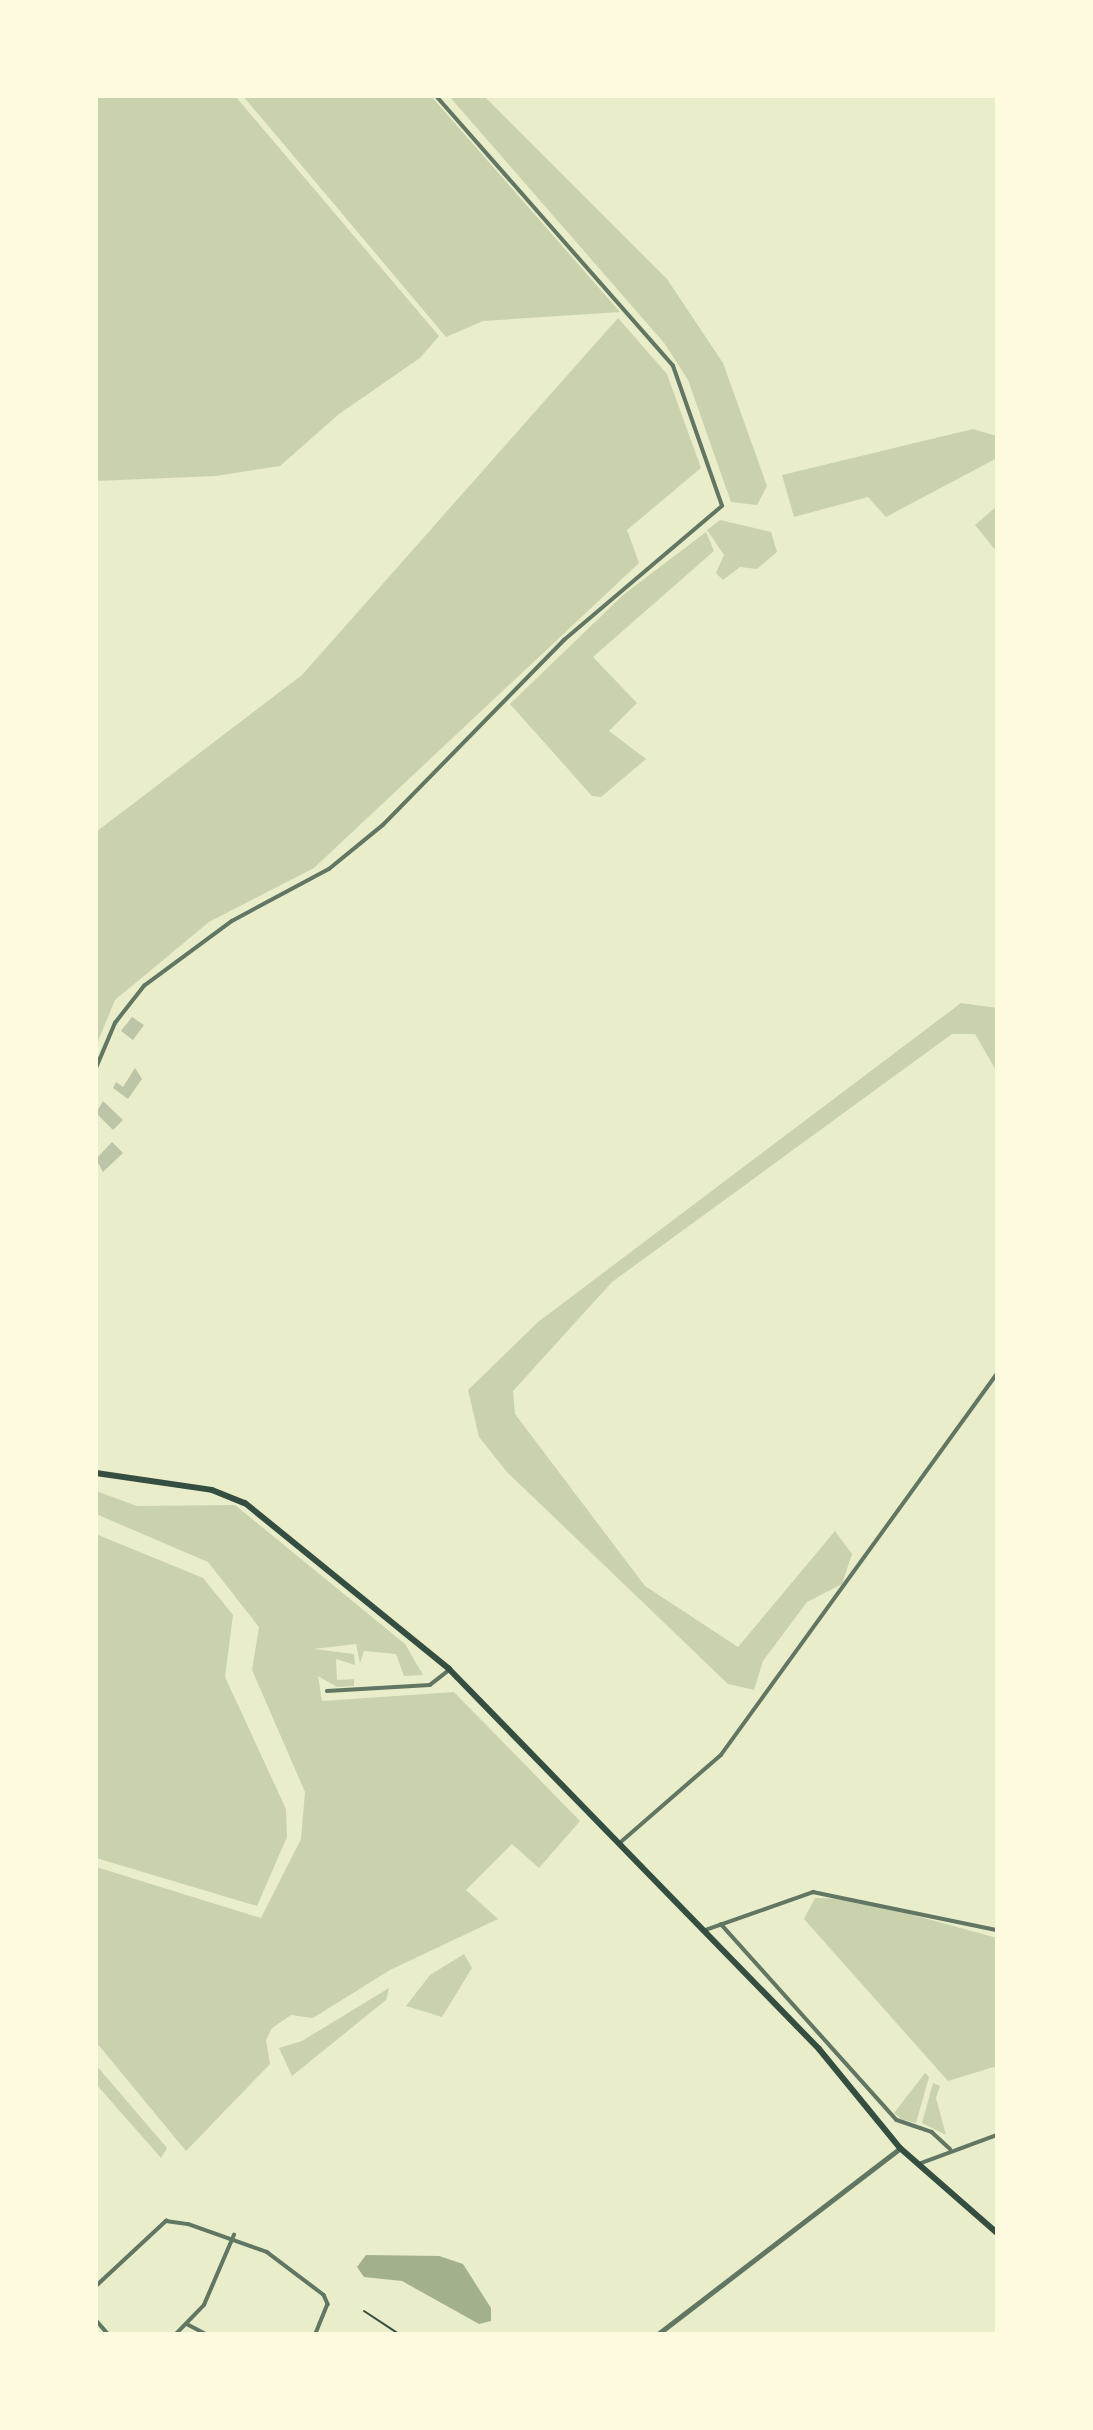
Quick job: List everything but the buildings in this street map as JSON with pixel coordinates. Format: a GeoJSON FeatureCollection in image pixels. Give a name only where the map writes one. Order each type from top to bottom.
{"type":"FeatureCollection","features":[{"type":"Feature","properties":{"kind":"main road"},"geometry":{"type":"LineString","coordinates":[[96,1473],[212,1490],[245,1503],[449,1669],[621,1841],[701,1932],[819,2049],[900,2148],[997,2233]]}},
{"type":"Feature","properties":{"kind":"street"},"geometry":{"type":"LineString","coordinates":[[96,1068],[115,1023],[144,986],[232,921],[329,869],[383,825],[564,640],[722,506],[673,366],[436,96]]}},
{"type":"Feature","properties":{"kind":"street"},"geometry":{"type":"LineString","coordinates":[[621,1841],[722,1755],[997,1374]]}},
{"type":"Feature","properties":{"kind":"street"},"geometry":{"type":"LineString","coordinates":[[327,1691],[430,1685],[449,1669]]}},
{"type":"Feature","properties":{"kind":"street"},"geometry":{"type":"LineString","coordinates":[[701,1932],[797,1895],[839,1892],[997,1930]]}},
{"type":"Feature","properties":{"kind":"street"},"geometry":{"type":"LineString","coordinates":[[721,1924],[897,2120],[932,2132],[950,2148]]}},
{"type":"Feature","properties":{"kind":"street"},"geometry":{"type":"LineString","coordinates":[[919,2164],[950,2148],[997,2135]]}},
{"type":"Feature","properties":{"kind":"street"},"geometry":{"type":"LineString","coordinates":[[658,2334],[900,2148]]}},
{"type":"Feature","properties":{"kind":"street"},"geometry":{"type":"LineString","coordinates":[[96,2286],[166,2221],[234,2235],[324,2295],[328,2304],[316,2334]]}},
{"type":"Feature","properties":{"kind":"street"},"geometry":{"type":"LineString","coordinates":[[176,2334],[204,2305],[234,2235]]}},
{"type":"Feature","properties":{"kind":"street"},"geometry":{"type":"LineString","coordinates":[[96,2320],[108,2334]]}},
{"type":"Feature","properties":{"kind":"street"},"geometry":{"type":"LineString","coordinates":[[187,2324],[206,2334]]}},
{"type":"Feature","properties":{"kind":"path"},"geometry":{"type":"LineString","coordinates":[[364,2311],[400,2334]]}},
{"type":"Feature","properties":{"kind":"shaded area"},"geometry":{"type":"Polygon","coordinates":[[[96,96],[235,96],[439,336],[420,358],[339,414],[280,466],[216,476],[96,481],[96,96]]]}},
{"type":"Feature","properties":{"kind":"shaded area"},"geometry":{"type":"Polygon","coordinates":[[[243,96],[431,96],[620,312],[483,321],[446,337],[243,96]]]}},
{"type":"Feature","properties":{"kind":"shaded area"},"geometry":{"type":"Polygon","coordinates":[[[449,96],[484,96],[667,279],[723,363],[767,486],[757,505],[731,502],[688,380],[665,344],[449,96]]]}},
{"type":"Feature","properties":{"kind":"shaded area"},"geometry":{"type":"Polygon","coordinates":[[[618,318],[667,374],[701,468],[627,530],[639,563],[314,868],[209,922],[115,1000],[96,1046],[96,832],[302,675],[618,318]]]}},
{"type":"Feature","properties":{"kind":"shaded area"},"geometry":{"type":"Polygon","coordinates":[[[973,429],[997,436],[997,458],[886,517],[868,497],[794,517],[782,475],[973,429]]]}},
{"type":"Feature","properties":{"kind":"shaded area"},"geometry":{"type":"Polygon","coordinates":[[[997,506],[997,552],[975,525],[997,506]]]}},
{"type":"Feature","properties":{"kind":"shaded area"},"geometry":{"type":"Polygon","coordinates":[[[720,520],[771,532],[777,552],[757,569],[740,567],[723,580],[716,573],[724,555],[707,530],[720,520]]]}},
{"type":"Feature","properties":{"kind":"shaded area"},"geometry":{"type":"Polygon","coordinates":[[[706,532],[714,551],[593,657],[637,703],[609,731],[646,759],[601,797],[592,796],[510,704],[623,595],[706,532]]]}},
{"type":"Feature","properties":{"kind":"shaded area"},"geometry":{"type":"Polygon","coordinates":[[[961,1003],[997,1008],[997,1072],[975,1034],[952,1034],[612,1282],[513,1391],[515,1414],[645,1586],[738,1647],[835,1531],[852,1554],[842,1584],[807,1602],[763,1661],[754,1690],[728,1684],[507,1472],[479,1437],[468,1390],[538,1322],[961,1003]]]}},
{"type":"Feature","properties":{"kind":"shaded area"},"geometry":{"type":"Polygon","coordinates":[[[96,1491],[137,1506],[235,1505],[405,1644],[423,1675],[404,1676],[396,1654],[364,1651],[360,1663],[356,1644],[314,1649],[354,1654],[355,1665],[336,1659],[337,1680],[354,1679],[354,1686],[337,1687],[318,1676],[322,1701],[454,1692],[580,1821],[539,1868],[512,1844],[466,1890],[498,1919],[390,1970],[313,2018],[291,2015],[272,2028],[266,2040],[270,2064],[186,2151],[96,2042],[96,1867],[261,1918],[301,1839],[305,1792],[252,1670],[259,1627],[208,1562],[96,1514],[96,1491]]]}},
{"type":"Feature","properties":{"kind":"shaded area"},"geometry":{"type":"Polygon","coordinates":[[[96,1534],[203,1578],[233,1615],[225,1677],[286,1809],[287,1837],[257,1906],[96,1858],[96,1534]]]}},
{"type":"Feature","properties":{"kind":"shaded area"},"geometry":{"type":"Polygon","coordinates":[[[815,1898],[855,1899],[997,1938],[997,2066],[948,2081],[804,1919],[815,1898]]]}},
{"type":"Feature","properties":{"kind":"shaded area"},"geometry":{"type":"Polygon","coordinates":[[[464,1954],[472,1968],[442,2017],[406,2006],[430,1975],[464,1954]]]}},
{"type":"Feature","properties":{"kind":"shaded area"},"geometry":{"type":"Polygon","coordinates":[[[389,1988],[386,2000],[292,2076],[279,2048],[302,2041],[389,1988]]]}},
{"type":"Feature","properties":{"kind":"shaded area"},"geometry":{"type":"Polygon","coordinates":[[[96,2065],[167,2148],[161,2158],[96,2084],[96,2065]]]}},
{"type":"Feature","properties":{"kind":"shaded area"},"geometry":{"type":"Polygon","coordinates":[[[925,2073],[929,2077],[916,2123],[901,2119],[894,2113],[925,2073]]]}},
{"type":"Feature","properties":{"kind":"shaded area"},"geometry":{"type":"Polygon","coordinates":[[[933,2083],[940,2086],[936,2098],[946,2135],[922,2123],[933,2083]]]}},
{"type":"Feature","properties":{"kind":"shaded area"},"geometry":{"type":"Polygon","coordinates":[[[366,2255],[439,2256],[463,2264],[491,2308],[491,2321],[479,2324],[402,2281],[364,2277],[357,2267],[366,2255]]]}}]}
